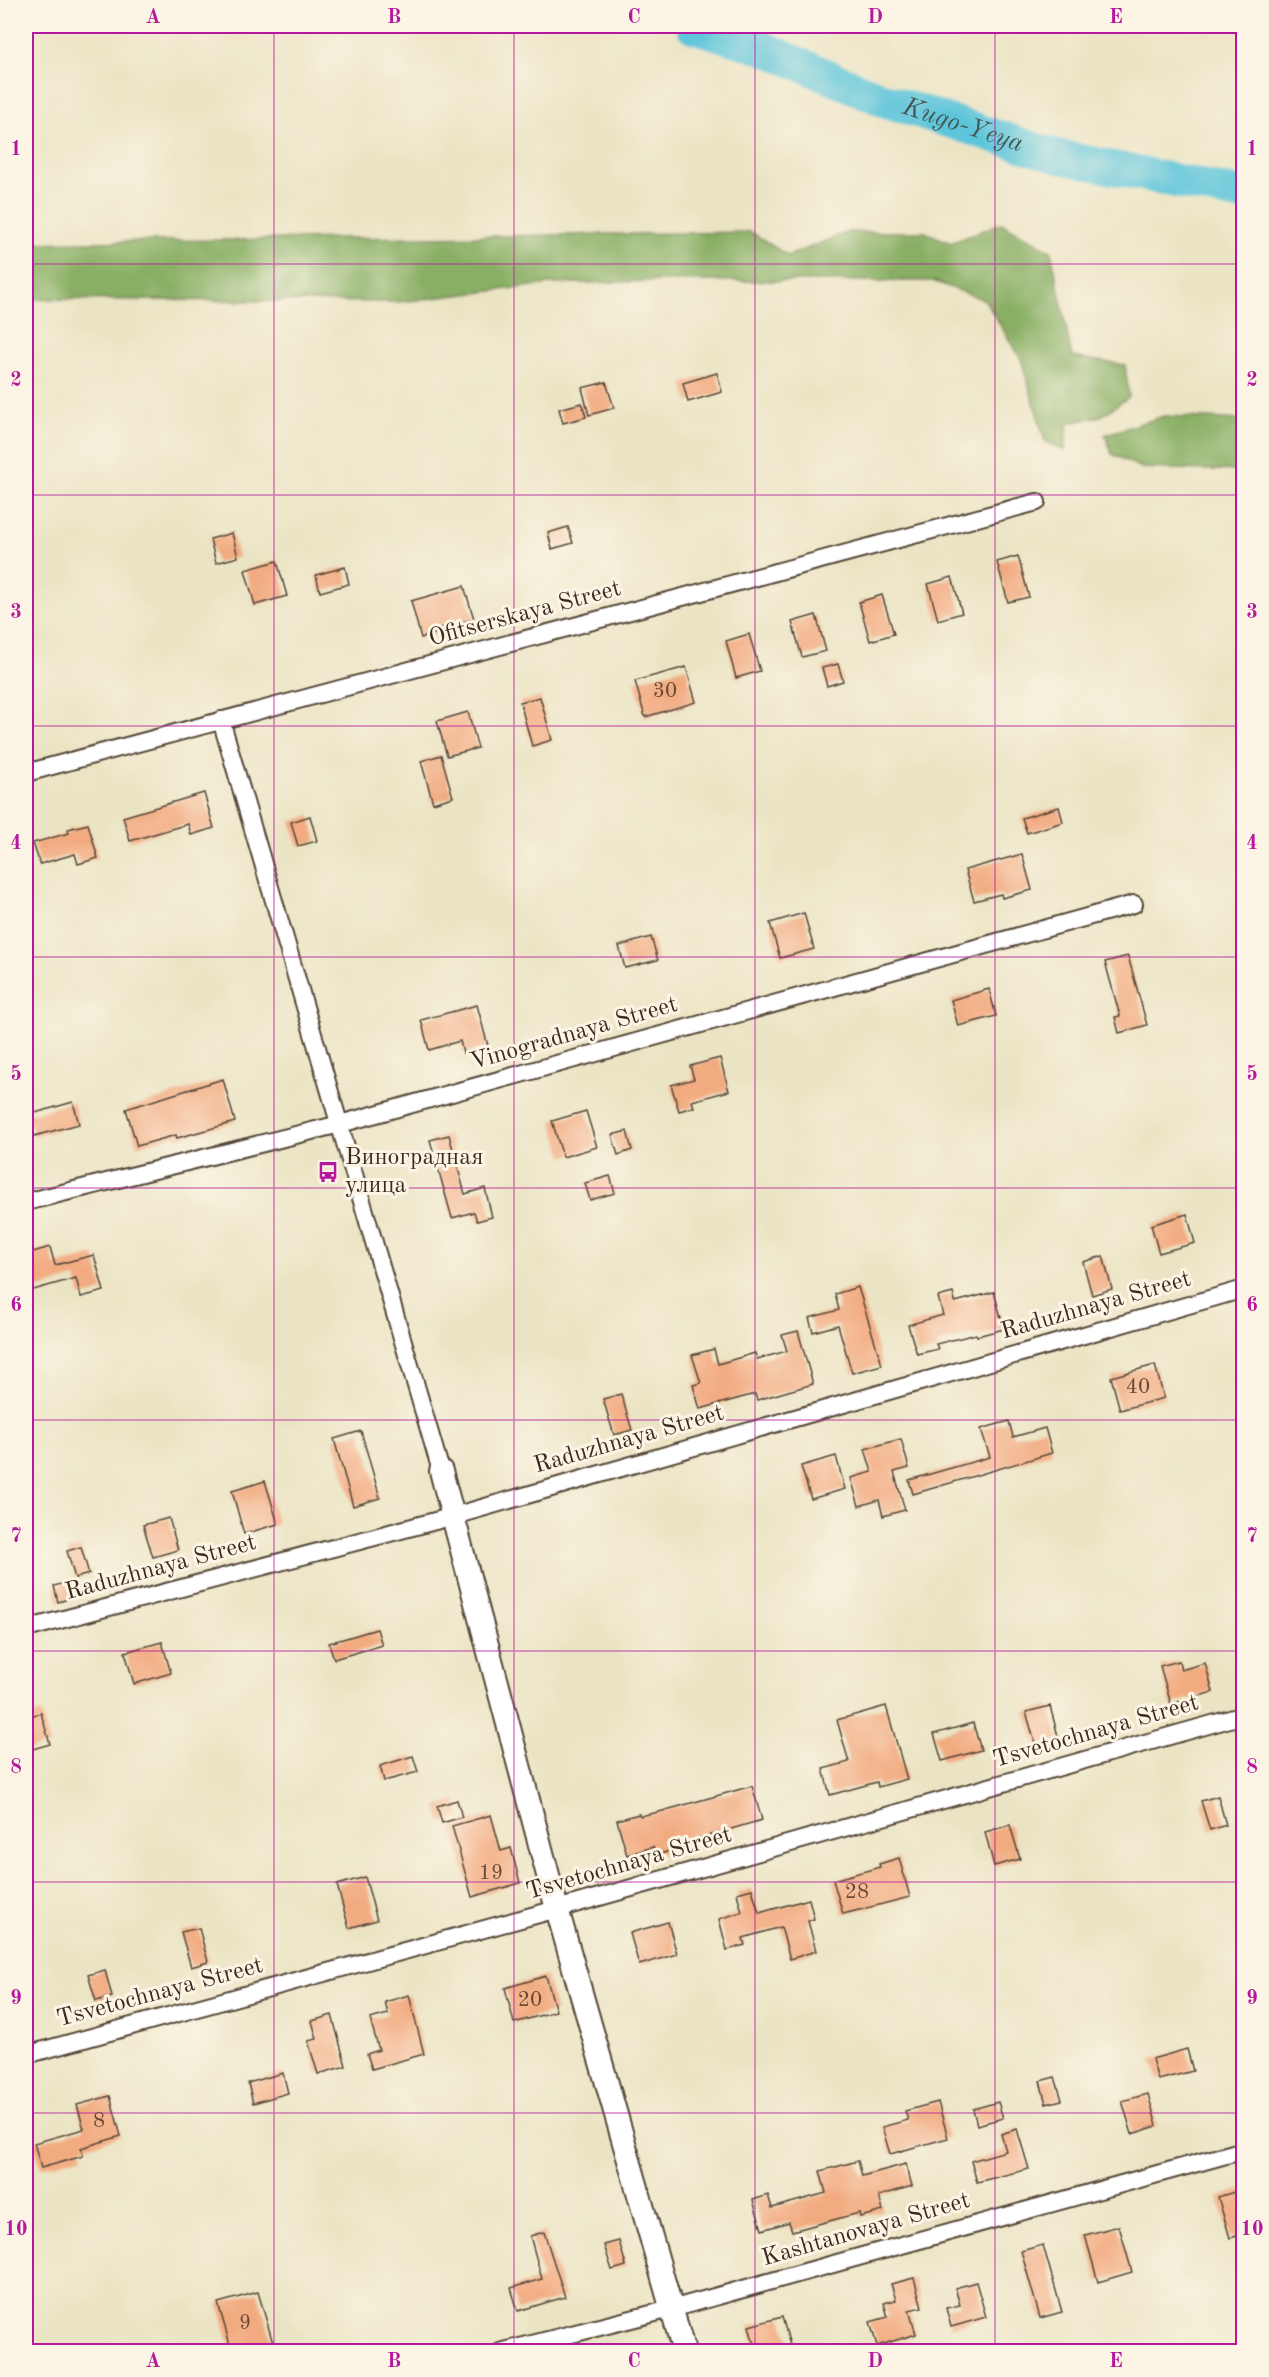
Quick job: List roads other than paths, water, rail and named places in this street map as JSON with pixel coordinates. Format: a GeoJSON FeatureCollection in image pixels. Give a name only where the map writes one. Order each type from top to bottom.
{"type":"FeatureCollection","features":[{"type":"Feature","properties":{"kind":"street","name":"Ofitserskaya Street"},"geometry":{"type":"LineString","coordinates":[[26,773],[1037,502]]}},
{"type":"Feature","properties":{"kind":"street"},"geometry":{"type":"LineString","coordinates":[[221,720],[454,1515],[557,1909],[684,2352]]}},
{"type":"Feature","properties":{"kind":"street","name":"Vinogradnaya Street"},"geometry":{"type":"LineString","coordinates":[[26,1202],[340,1124],[1134,904]]}},
{"type":"Feature","properties":{"kind":"street","name":"Raduzhnaya Street"},"geometry":{"type":"LineString","coordinates":[[26,1629],[454,1515],[1244,1289]]}},
{"type":"Feature","properties":{"kind":"street","name":"Tsvetochnaya Street"},"geometry":{"type":"LineString","coordinates":[[26,2055],[557,1909],[1244,1715]]}},
{"type":"Feature","properties":{"kind":"street","name":"Kashtanovaya Street"},"geometry":{"type":"LineString","coordinates":[[500,2352],[670,2309],[1244,2150]]}},
{"type":"Feature","properties":{"kind":"waterway","name":"Kugo-Yeya"},"geometry":{"type":"LineString","coordinates":[[693,26],[763,48],[881,99],[1056,156],[1244,195]]}},
{"type":"Feature","properties":{"kind":"place","name":"Виноградная улица"},"geometry":{"type":"Point","coordinates":[328,1172]}}]}
